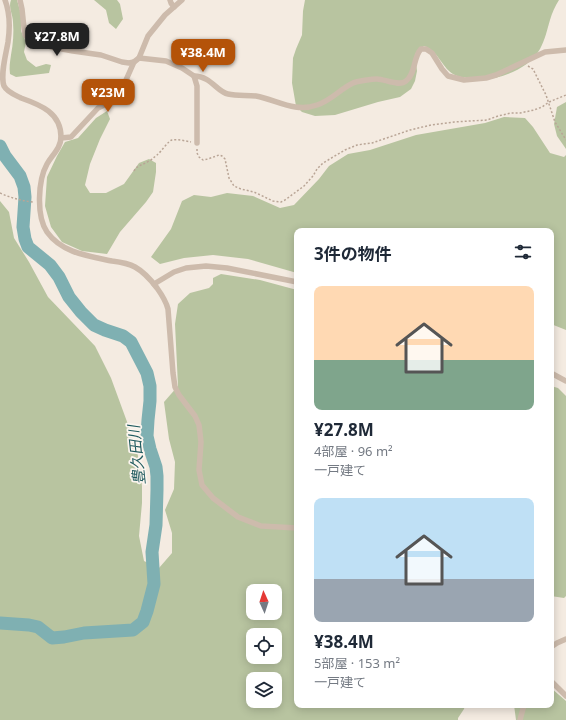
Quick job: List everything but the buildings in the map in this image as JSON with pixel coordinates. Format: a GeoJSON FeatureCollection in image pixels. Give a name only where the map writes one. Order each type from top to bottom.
{"type":"FeatureCollection","features":[{"type":"Feature","properties":{"kind":"street"},"geometry":{"type":"LineString","coordinates":[[4,0],[8,7],[9,31],[1,79],[3,85],[6,90],[14,95],[44,108],[52,114],[58,123],[60,131],[60,143],[44,170],[41,186],[40,214],[42,222],[47,231],[63,246],[74,252],[136,267],[154,284],[166,302],[168,310],[175,387],[179,395],[195,416],[199,425],[201,442],[199,470],[202,485],[213,498],[238,518],[261,526],[294,528]]}},
{"type":"Feature","properties":{"kind":"street"},"geometry":{"type":"LineString","coordinates":[[20,0],[25,35],[30,40],[51,47],[101,55],[122,62],[129,63],[137,60],[166,61],[182,68],[194,76],[198,76],[209,81],[226,94],[257,96],[297,108],[308,108],[332,99],[355,82],[378,79],[403,83],[407,81],[412,73],[418,52],[421,49],[426,49],[432,53],[448,76],[464,80],[486,78],[496,75],[545,52],[566,50]]}},
{"type":"Feature","properties":{"kind":"street"},"geometry":{"type":"LineString","coordinates":[[170,0],[174,8]]}},
{"type":"Feature","properties":{"kind":"street"},"geometry":{"type":"LineString","coordinates":[[61,138],[71,137],[98,108],[116,97],[122,89],[148,36],[165,15],[182,0]]}},
{"type":"Feature","properties":{"kind":"street"},"geometry":{"type":"LineString","coordinates":[[194,76],[198,86],[197,142]]}},
{"type":"Feature","properties":{"kind":"street"},"geometry":{"type":"LineString","coordinates":[[154,284],[174,272],[186,268],[206,266],[227,268],[294,281]]}},
{"type":"Feature","properties":{"kind":"street"},"geometry":{"type":"LineString","coordinates":[[554,375],[566,381]]}},
{"type":"Feature","properties":{"kind":"street"},"geometry":{"type":"LineString","coordinates":[[554,645],[566,639]]}},
{"type":"Feature","properties":{"kind":"street"},"geometry":{"type":"LineString","coordinates":[[554,684],[566,696]]}},
{"type":"Feature","properties":{"kind":"street"},"geometry":{"type":"LineString","coordinates":[[520,720],[523,708]]}},
{"type":"Feature","properties":{"kind":"path"},"geometry":{"type":"LineString","coordinates":[[516,66],[530,66],[533,69],[549,102],[555,122],[566,140]]}},
{"type":"Feature","properties":{"kind":"path"},"geometry":{"type":"LineString","coordinates":[[134,171],[136,168],[149,162],[163,150],[171,140],[197,142],[197,153],[199,158],[203,160],[219,155],[225,159],[229,178],[234,186],[254,192],[273,201],[281,202],[304,186],[317,169],[323,164],[345,150],[357,145],[372,143],[410,130],[431,125],[487,120],[511,113],[527,112],[566,96]]}},
{"type":"Feature","properties":{"kind":"path"},"geometry":{"type":"LineString","coordinates":[[0,193],[8,197],[28,201]]}},
{"type":"Feature","properties":{"kind":"green space"},"geometry":{"type":"Polygon","coordinates":[[[11,0],[17,0],[21,14],[21,31],[26,42],[24,52],[27,60],[36,67],[46,64],[51,65],[49,73],[16,77],[10,74],[13,43],[13,19],[10,5],[11,0]]]}},
{"type":"Feature","properties":{"kind":"green space"},"geometry":{"type":"Polygon","coordinates":[[[94,0],[117,0],[120,4],[123,19],[116,29],[109,23],[106,10],[94,0]]]}},
{"type":"Feature","properties":{"kind":"green space"},"geometry":{"type":"Polygon","coordinates":[[[305,0],[559,0],[553,12],[545,39],[540,49],[532,60],[514,71],[493,78],[460,77],[447,69],[429,48],[424,46],[415,54],[417,71],[415,81],[411,89],[400,97],[335,115],[315,116],[302,112],[296,106],[292,83],[293,58],[302,35],[305,0]]]}},
{"type":"Feature","properties":{"kind":"green space"},"geometry":{"type":"Polygon","coordinates":[[[566,102],[566,149],[557,136],[554,124],[557,107],[566,102]]]}},
{"type":"Feature","properties":{"kind":"green space"},"geometry":{"type":"Polygon","coordinates":[[[107,111],[110,119],[90,164],[85,185],[90,193],[106,193],[124,184],[139,163],[149,159],[156,163],[156,172],[153,192],[120,232],[107,254],[82,251],[62,242],[51,227],[45,206],[47,177],[65,142],[78,138],[96,118],[107,111]]]}},
{"type":"Feature","properties":{"kind":"green space"},"geometry":{"type":"Polygon","coordinates":[[[504,117],[525,118],[533,127],[550,153],[564,157],[566,155],[566,330],[554,325],[554,228],[294,228],[294,272],[248,259],[213,255],[184,258],[160,264],[151,257],[171,229],[182,201],[194,195],[211,197],[227,193],[253,196],[280,208],[294,205],[319,179],[329,166],[348,154],[370,150],[416,135],[485,123],[504,117]]]}},
{"type":"Feature","properties":{"kind":"green space"},"geometry":{"type":"Polygon","coordinates":[[[0,201],[9,212],[14,238],[48,297],[95,346],[111,378],[137,449],[142,486],[139,536],[144,561],[159,568],[172,553],[172,533],[165,510],[174,489],[175,462],[169,439],[164,402],[178,386],[175,324],[178,304],[190,293],[209,288],[213,284],[213,278],[221,274],[260,280],[294,289],[294,708],[464,708],[458,720],[0,720],[0,201]]]}},
{"type":"Feature","properties":{"kind":"green space"},"geometry":{"type":"Polygon","coordinates":[[[554,387],[558,388],[566,396],[566,596],[564,598],[554,596],[554,387]]]}},
{"type":"Feature","properties":{"kind":"green space"},"geometry":{"type":"Polygon","coordinates":[[[554,691],[566,701],[566,720],[516,720],[514,708],[554,708],[554,691]]]}},
{"type":"Feature","properties":{"kind":"waterway","name":"豊久田川"},"geometry":{"type":"LineString","coordinates":[[0,146],[5,156],[20,176],[24,187],[25,197],[23,227],[28,247],[50,265],[59,277],[69,297],[94,325],[123,336],[131,342],[147,373],[150,386],[147,436],[156,467],[157,476],[156,525],[152,552],[154,584],[143,622],[133,630],[84,633],[52,638],[38,627],[0,623]]}}]}
